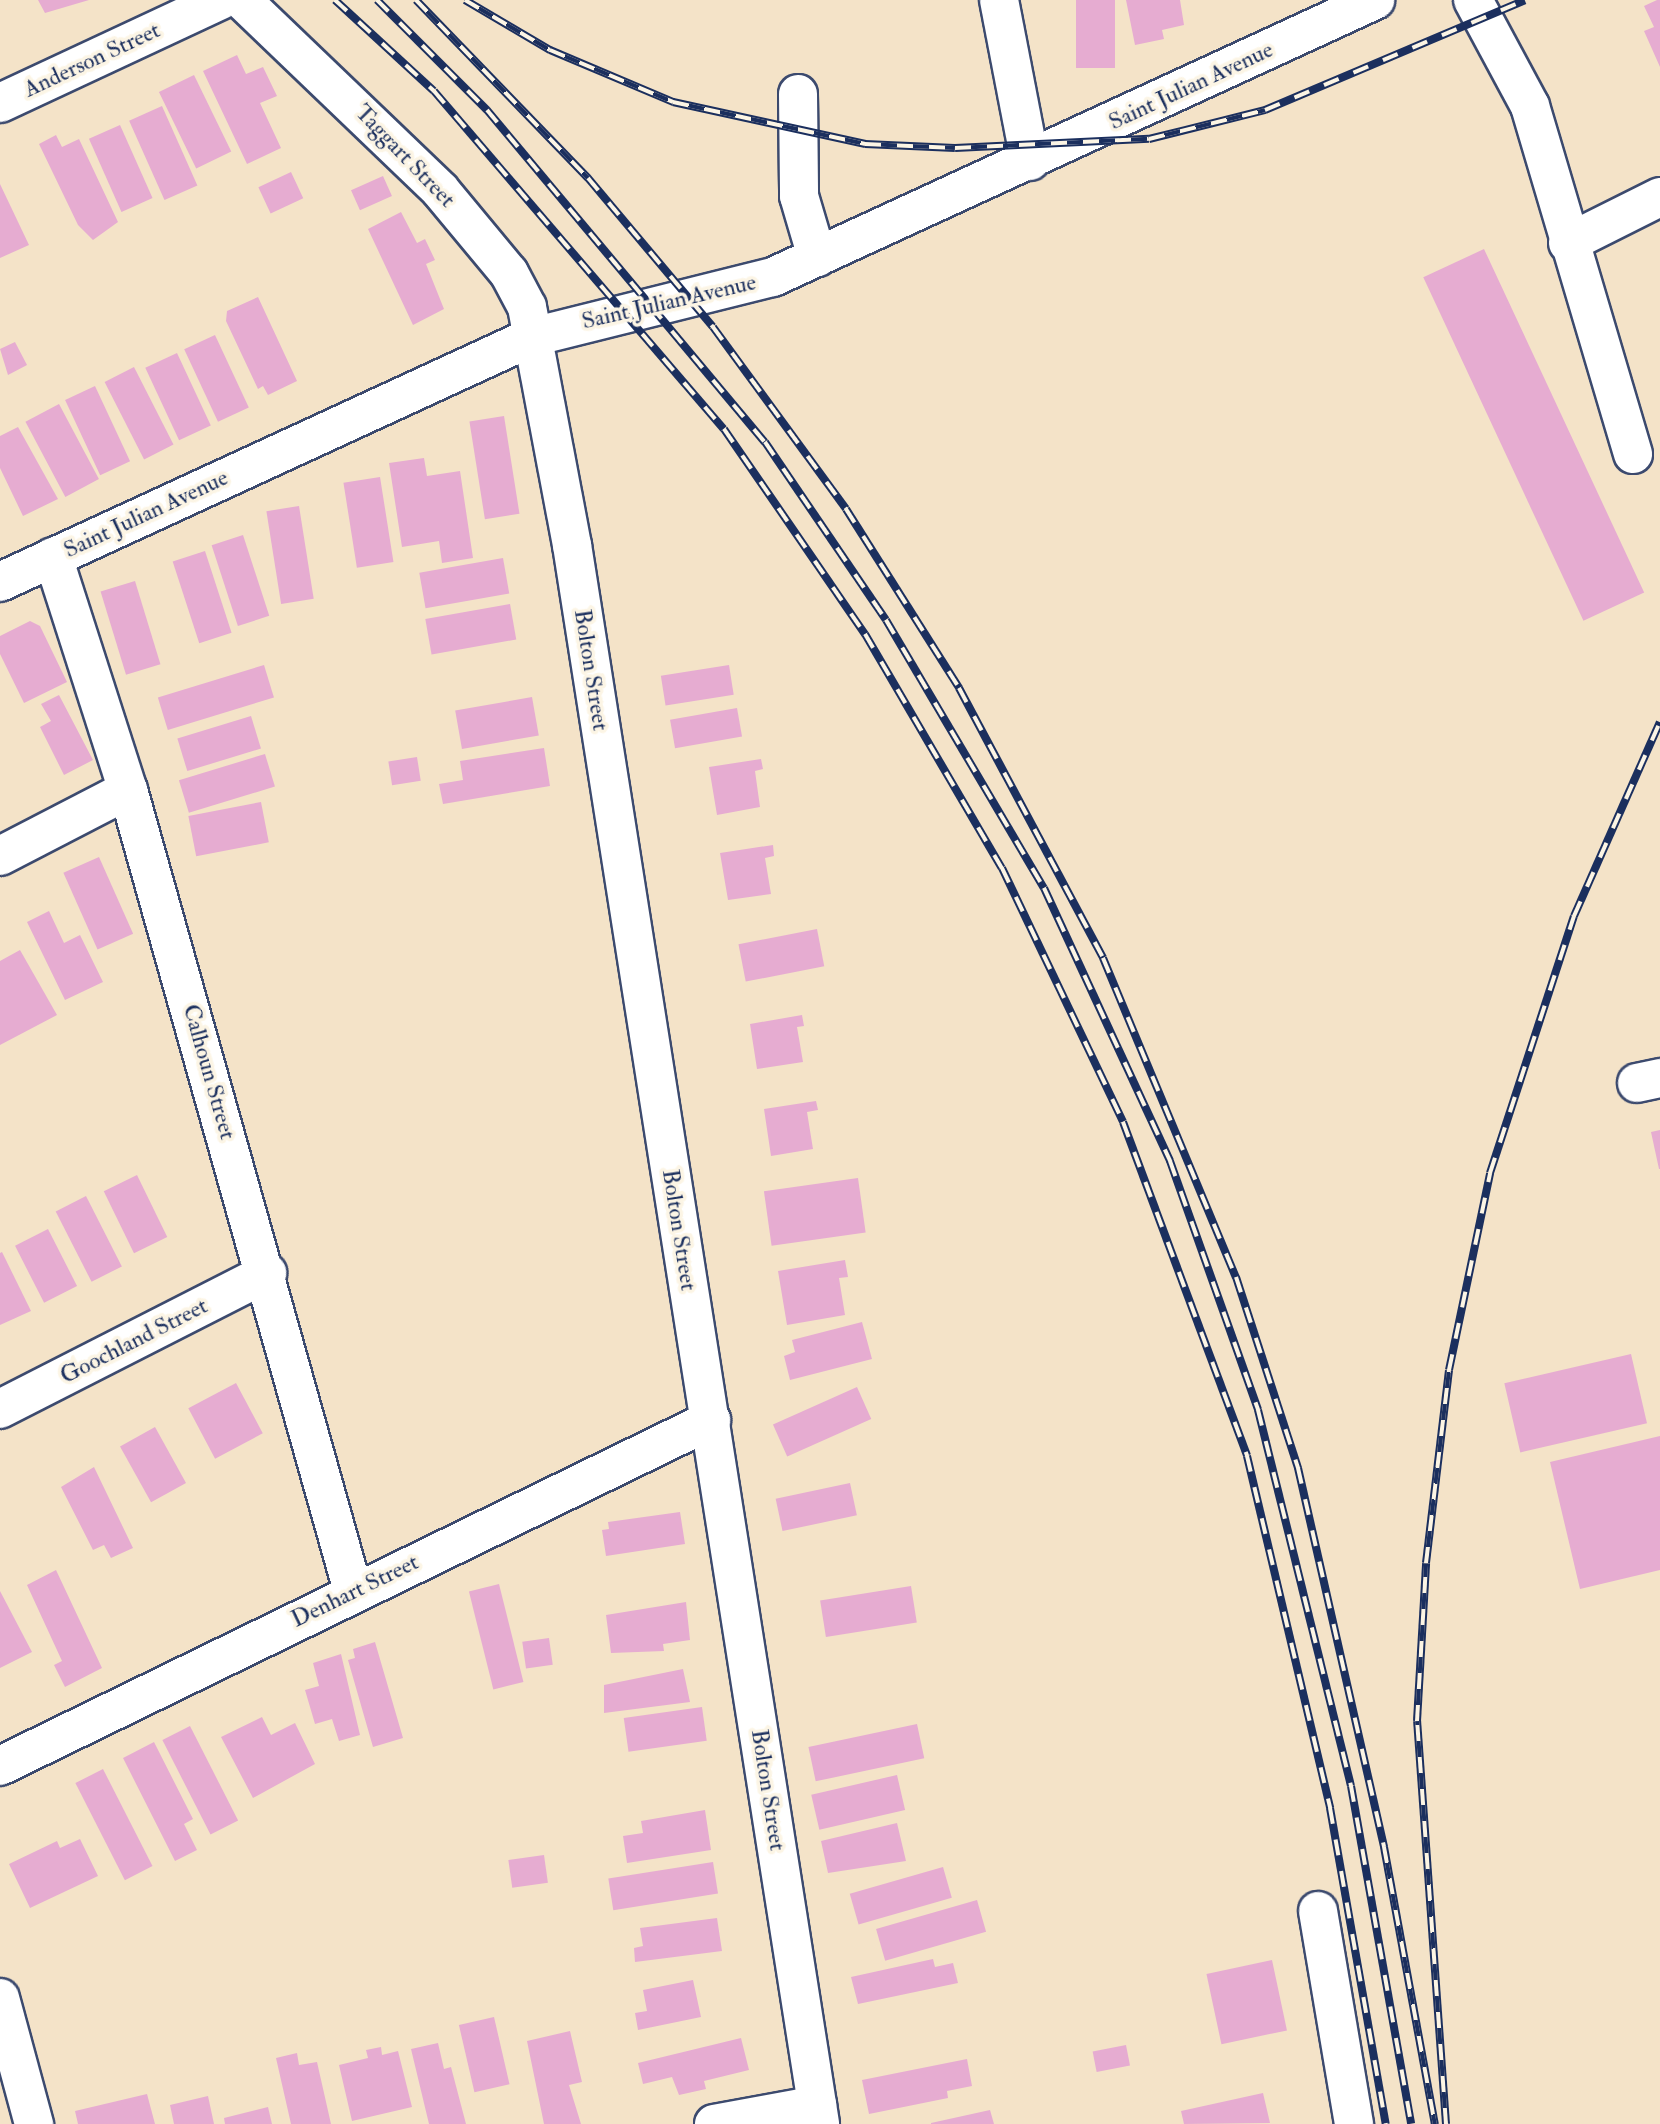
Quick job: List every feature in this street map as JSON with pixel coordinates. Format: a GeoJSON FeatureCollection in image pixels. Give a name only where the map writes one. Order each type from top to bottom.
{"type":"FeatureCollection","features":[{"type":"Feature","properties":{"kind":"street","name":"Anderson Street"},"geometry":{"type":"LineString","coordinates":[[0,103],[221,0]]}},
{"type":"Feature","properties":{"kind":"street","name":"Taggart Street"},"geometry":{"type":"LineString","coordinates":[[242,0],[449,201],[509,272],[527,307],[532,337]]}},
{"type":"Feature","properties":{"kind":"street"},"geometry":{"type":"LineString","coordinates":[[999,0],[1030,161]]}},
{"type":"Feature","properties":{"kind":"street","name":"Saint Julian Avenue"},"geometry":{"type":"LineString","coordinates":[[0,582],[532,337],[625,309],[691,302],[817,257],[1375,0]]}},
{"type":"Feature","properties":{"kind":"street"},"geometry":{"type":"LineString","coordinates":[[1473,0],[1531,106],[1568,243],[1633,454]]}},
{"type":"Feature","properties":{"kind":"street"},"geometry":{"type":"LineString","coordinates":[[798,94],[799,196],[817,257]]}},
{"type":"Feature","properties":{"kind":"street"},"geometry":{"type":"LineString","coordinates":[[1568,243],[1660,197]]}},
{"type":"Feature","properties":{"kind":"street","name":"Bolton Street"},"geometry":{"type":"LineString","coordinates":[[532,337],[574,559],[819,2114]]}},
{"type":"Feature","properties":{"kind":"street","name":"Calhoun Street"},"geometry":{"type":"LineString","coordinates":[[53,556],[128,790],[267,1273],[354,1591]]}},
{"type":"Feature","properties":{"kind":"street"},"geometry":{"type":"LineString","coordinates":[[0,856],[128,790]]}},
{"type":"Feature","properties":{"kind":"street","name":"Goochland Street"},"geometry":{"type":"LineString","coordinates":[[0,1409],[267,1273]]}},
{"type":"Feature","properties":{"kind":"street","name":"Denhart Street"},"geometry":{"type":"LineString","coordinates":[[0,1766],[354,1591],[711,1420]]}},
{"type":"Feature","properties":{"kind":"street"},"geometry":{"type":"LineString","coordinates":[[1318,1911],[1354,2124]]}},
{"type":"Feature","properties":{"kind":"street"},"geometry":{"type":"LineString","coordinates":[[0,1998],[34,2124]]}},
{"type":"Feature","properties":{"kind":"street"},"geometry":{"type":"LineString","coordinates":[[714,2124],[819,2114]]}},
{"type":"Feature","properties":{"kind":"building"},"geometry":{"type":"Polygon","coordinates":[[[38,0],[89,0],[45,13],[38,0]]]}},
{"type":"Feature","properties":{"kind":"building"},"geometry":{"type":"Polygon","coordinates":[[[1076,0],[1115,0],[1115,68],[1076,68],[1076,0]]]}},
{"type":"Feature","properties":{"kind":"building"},"geometry":{"type":"Polygon","coordinates":[[[1126,0],[1180,0],[1184,25],[1162,30],[1164,39],[1135,45],[1126,0]]]}},
{"type":"Feature","properties":{"kind":"building"},"geometry":{"type":"Polygon","coordinates":[[[1660,0],[1660,67],[1644,31],[1654,27],[1644,6],[1660,0]]]}},
{"type":"Feature","properties":{"kind":"building"},"geometry":{"type":"Polygon","coordinates":[[[237,55],[246,74],[263,67],[277,96],[260,103],[281,148],[247,164],[203,71],[237,55]]]}},
{"type":"Feature","properties":{"kind":"building"},"geometry":{"type":"Polygon","coordinates":[[[194,75],[231,151],[196,168],[159,92],[194,75]]]}},
{"type":"Feature","properties":{"kind":"building"},"geometry":{"type":"Polygon","coordinates":[[[162,106],[197,185],[164,200],[129,121],[162,106]]]}},
{"type":"Feature","properties":{"kind":"building"},"geometry":{"type":"Polygon","coordinates":[[[120,125],[153,198],[121,212],[89,139],[120,125]]]}},
{"type":"Feature","properties":{"kind":"building"},"geometry":{"type":"Polygon","coordinates":[[[56,135],[62,147],[79,139],[118,222],[93,240],[78,225],[39,144],[56,135]]]}},
{"type":"Feature","properties":{"kind":"building"},"geometry":{"type":"Polygon","coordinates":[[[291,172],[303,198],[271,213],[258,187],[291,172]]]}},
{"type":"Feature","properties":{"kind":"building"},"geometry":{"type":"Polygon","coordinates":[[[383,176],[392,196],[360,210],[351,190],[383,176]]]}},
{"type":"Feature","properties":{"kind":"building"},"geometry":{"type":"Polygon","coordinates":[[[0,184],[29,245],[0,258],[0,184]]]}},
{"type":"Feature","properties":{"kind":"building"},"geometry":{"type":"Polygon","coordinates":[[[401,212],[417,243],[425,239],[435,260],[426,264],[444,309],[413,325],[368,229],[401,212]]]}},
{"type":"Feature","properties":{"kind":"building"},"geometry":{"type":"Polygon","coordinates":[[[1484,249],[1644,592],[1583,621],[1423,277],[1484,249]]]}},
{"type":"Feature","properties":{"kind":"building"},"geometry":{"type":"Polygon","coordinates":[[[258,297],[297,381],[268,395],[263,386],[258,389],[226,321],[227,311],[258,297]]]}},
{"type":"Feature","properties":{"kind":"building"},"geometry":{"type":"Polygon","coordinates":[[[215,335],[249,408],[218,422],[184,349],[215,335]]]}},
{"type":"Feature","properties":{"kind":"building"},"geometry":{"type":"Polygon","coordinates":[[[15,342],[27,365],[8,375],[0,349],[15,342]]]}},
{"type":"Feature","properties":{"kind":"building"},"geometry":{"type":"Polygon","coordinates":[[[177,353],[211,426],[179,440],[145,368],[177,353]]]}},
{"type":"Feature","properties":{"kind":"building"},"geometry":{"type":"Polygon","coordinates":[[[134,367],[173,445],[144,459],[105,382],[134,367]]]}},
{"type":"Feature","properties":{"kind":"building"},"geometry":{"type":"Polygon","coordinates":[[[95,386],[130,461],[100,475],[65,400],[95,386]]]}},
{"type":"Feature","properties":{"kind":"building"},"geometry":{"type":"Polygon","coordinates":[[[59,404],[99,479],[65,497],[25,422],[59,404]]]}},
{"type":"Feature","properties":{"kind":"building"},"geometry":{"type":"Polygon","coordinates":[[[504,416],[519,514],[485,519],[469,421],[504,416]]]}},
{"type":"Feature","properties":{"kind":"building"},"geometry":{"type":"Polygon","coordinates":[[[18,427],[58,499],[23,516],[0,468],[0,436],[18,427]]]}},
{"type":"Feature","properties":{"kind":"building"},"geometry":{"type":"Polygon","coordinates":[[[424,458],[427,476],[460,471],[473,558],[442,563],[439,541],[402,547],[389,463],[424,458]]]}},
{"type":"Feature","properties":{"kind":"building"},"geometry":{"type":"Polygon","coordinates":[[[380,477],[393,562],[357,568],[343,483],[380,477]]]}},
{"type":"Feature","properties":{"kind":"building"},"geometry":{"type":"Polygon","coordinates":[[[299,506],[314,599],[281,604],[266,511],[299,506]]]}},
{"type":"Feature","properties":{"kind":"building"},"geometry":{"type":"Polygon","coordinates":[[[243,535],[269,616],[238,626],[212,545],[243,535]]]}},
{"type":"Feature","properties":{"kind":"building"},"geometry":{"type":"Polygon","coordinates":[[[205,551],[232,633],[199,643],[173,562],[205,551]]]}},
{"type":"Feature","properties":{"kind":"building"},"geometry":{"type":"Polygon","coordinates":[[[503,558],[509,593],[426,608],[419,573],[503,558]]]}},
{"type":"Feature","properties":{"kind":"building"},"geometry":{"type":"Polygon","coordinates":[[[135,581],[160,664],[126,675],[101,592],[135,581]]]}},
{"type":"Feature","properties":{"kind":"building"},"geometry":{"type":"Polygon","coordinates":[[[510,604],[516,639],[432,654],[425,619],[510,604]]]}},
{"type":"Feature","properties":{"kind":"building"},"geometry":{"type":"Polygon","coordinates":[[[30,621],[40,626],[67,682],[24,703],[0,654],[0,636],[30,621]]]}},
{"type":"Feature","properties":{"kind":"building"},"geometry":{"type":"Polygon","coordinates":[[[264,665],[274,698],[168,730],[158,697],[264,665]]]}},
{"type":"Feature","properties":{"kind":"building"},"geometry":{"type":"Polygon","coordinates":[[[729,665],[734,695],[666,705],[661,676],[729,665]]]}},
{"type":"Feature","properties":{"kind":"building"},"geometry":{"type":"Polygon","coordinates":[[[59,695],[93,760],[64,775],[40,727],[51,721],[41,704],[59,695]]]}},
{"type":"Feature","properties":{"kind":"building"},"geometry":{"type":"Polygon","coordinates":[[[532,697],[539,735],[462,749],[455,711],[532,697]]]}},
{"type":"Feature","properties":{"kind":"building"},"geometry":{"type":"Polygon","coordinates":[[[737,708],[742,737],[675,748],[670,720],[737,708]]]}},
{"type":"Feature","properties":{"kind":"building"},"geometry":{"type":"Polygon","coordinates":[[[251,716],[261,749],[187,771],[177,739],[251,716]]]}},
{"type":"Feature","properties":{"kind":"building"},"geometry":{"type":"Polygon","coordinates":[[[544,748],[550,786],[443,804],[439,784],[463,780],[460,761],[544,748]]]}},
{"type":"Feature","properties":{"kind":"building"},"geometry":{"type":"Polygon","coordinates":[[[265,754],[275,787],[189,813],[179,780],[265,754]]]}},
{"type":"Feature","properties":{"kind":"building"},"geometry":{"type":"Polygon","coordinates":[[[417,757],[421,781],[392,785],[388,762],[417,757]]]}},
{"type":"Feature","properties":{"kind":"building"},"geometry":{"type":"Polygon","coordinates":[[[761,759],[763,769],[755,771],[760,807],[717,815],[709,767],[761,759]]]}},
{"type":"Feature","properties":{"kind":"building"},"geometry":{"type":"Polygon","coordinates":[[[261,802],[269,842],[196,856],[188,816],[261,802]]]}},
{"type":"Feature","properties":{"kind":"building"},"geometry":{"type":"Polygon","coordinates":[[[773,845],[774,856],[765,858],[771,894],[728,900],[720,853],[773,845]]]}},
{"type":"Feature","properties":{"kind":"building"},"geometry":{"type":"Polygon","coordinates":[[[99,857],[133,934],[98,950],[63,873],[99,857]]]}},
{"type":"Feature","properties":{"kind":"building"},"geometry":{"type":"Polygon","coordinates":[[[49,911],[64,943],[80,935],[103,982],[65,1000],[27,922],[49,911]]]}},
{"type":"Feature","properties":{"kind":"building"},"geometry":{"type":"Polygon","coordinates":[[[817,929],[824,966],[746,982],[738,944],[817,929]]]}},
{"type":"Feature","properties":{"kind":"building"},"geometry":{"type":"Polygon","coordinates":[[[20,950],[57,1015],[0,1045],[0,961],[20,950]]]}},
{"type":"Feature","properties":{"kind":"building"},"geometry":{"type":"Polygon","coordinates":[[[802,1015],[804,1026],[797,1027],[803,1062],[757,1069],[750,1024],[802,1015]]]}},
{"type":"Feature","properties":{"kind":"building"},"geometry":{"type":"Polygon","coordinates":[[[816,1101],[818,1110],[807,1112],[813,1149],[771,1156],[764,1109],[816,1101]]]}},
{"type":"Feature","properties":{"kind":"building"},"geometry":{"type":"Polygon","coordinates":[[[1660,1130],[1660,1169],[1659,1169],[1651,1132],[1660,1130]]]}},
{"type":"Feature","properties":{"kind":"building"},"geometry":{"type":"Polygon","coordinates":[[[137,1175],[167,1237],[134,1253],[104,1191],[137,1175]]]}},
{"type":"Feature","properties":{"kind":"building"},"geometry":{"type":"Polygon","coordinates":[[[858,1178],[866,1232],[772,1246],[764,1191],[858,1178]]]}},
{"type":"Feature","properties":{"kind":"building"},"geometry":{"type":"Polygon","coordinates":[[[86,1196],[122,1266],[92,1282],[56,1211],[86,1196]]]}},
{"type":"Feature","properties":{"kind":"building"},"geometry":{"type":"Polygon","coordinates":[[[48,1229],[77,1286],[44,1303],[15,1246],[48,1229]]]}},
{"type":"Feature","properties":{"kind":"building"},"geometry":{"type":"Polygon","coordinates":[[[2,1252],[31,1311],[0,1325],[0,1253],[2,1252]]]}},
{"type":"Feature","properties":{"kind":"building"},"geometry":{"type":"Polygon","coordinates":[[[845,1260],[848,1277],[839,1278],[845,1315],[787,1325],[778,1271],[845,1260]]]}},
{"type":"Feature","properties":{"kind":"building"},"geometry":{"type":"Polygon","coordinates":[[[862,1322],[872,1359],[790,1380],[784,1356],[795,1352],[792,1340],[862,1322]]]}},
{"type":"Feature","properties":{"kind":"building"},"geometry":{"type":"Polygon","coordinates":[[[1631,1354],[1647,1423],[1520,1452],[1504,1383],[1631,1354]]]}},
{"type":"Feature","properties":{"kind":"building"},"geometry":{"type":"Polygon","coordinates":[[[236,1383],[263,1433],[215,1459],[188,1408],[236,1383]]]}},
{"type":"Feature","properties":{"kind":"building"},"geometry":{"type":"Polygon","coordinates":[[[857,1387],[871,1419],[787,1456],[773,1424],[857,1387]]]}},
{"type":"Feature","properties":{"kind":"building"},"geometry":{"type":"Polygon","coordinates":[[[155,1427],[186,1483],[151,1502],[120,1446],[155,1427]]]}},
{"type":"Feature","properties":{"kind":"building"},"geometry":{"type":"Polygon","coordinates":[[[1660,1436],[1660,1570],[1580,1589],[1550,1462],[1660,1436]]]}},
{"type":"Feature","properties":{"kind":"building"},"geometry":{"type":"Polygon","coordinates":[[[94,1467],[133,1548],[111,1558],[104,1545],[93,1550],[61,1487],[94,1467]]]}},
{"type":"Feature","properties":{"kind":"building"},"geometry":{"type":"Polygon","coordinates":[[[850,1483],[857,1515],[783,1531],[776,1499],[850,1483]]]}},
{"type":"Feature","properties":{"kind":"building"},"geometry":{"type":"Polygon","coordinates":[[[680,1512],[685,1544],[606,1556],[602,1530],[609,1529],[608,1522],[680,1512]]]}},
{"type":"Feature","properties":{"kind":"building"},"geometry":{"type":"Polygon","coordinates":[[[56,1570],[102,1668],[65,1687],[54,1665],[62,1661],[27,1585],[56,1570]]]}},
{"type":"Feature","properties":{"kind":"building"},"geometry":{"type":"Polygon","coordinates":[[[499,1584],[523,1682],[493,1689],[469,1591],[499,1584]]]}},
{"type":"Feature","properties":{"kind":"building"},"geometry":{"type":"Polygon","coordinates":[[[911,1586],[917,1623],[826,1637],[820,1600],[911,1586]]]}},
{"type":"Feature","properties":{"kind":"building"},"geometry":{"type":"Polygon","coordinates":[[[0,1591],[32,1652],[0,1668],[0,1591]]]}},
{"type":"Feature","properties":{"kind":"building"},"geometry":{"type":"Polygon","coordinates":[[[686,1602],[690,1640],[663,1644],[664,1651],[611,1653],[606,1615],[686,1602]]]}},
{"type":"Feature","properties":{"kind":"building"},"geometry":{"type":"Polygon","coordinates":[[[549,1638],[553,1665],[526,1668],[522,1642],[549,1638]]]}},
{"type":"Feature","properties":{"kind":"building"},"geometry":{"type":"Polygon","coordinates":[[[375,1642],[403,1738],[373,1747],[348,1660],[355,1658],[353,1649],[375,1642]]]}},
{"type":"Feature","properties":{"kind":"building"},"geometry":{"type":"Polygon","coordinates":[[[341,1654],[360,1735],[339,1741],[332,1719],[315,1724],[305,1690],[319,1686],[313,1663],[341,1654]]]}},
{"type":"Feature","properties":{"kind":"building"},"geometry":{"type":"Polygon","coordinates":[[[683,1669],[690,1702],[604,1713],[604,1685],[683,1669]]]}},
{"type":"Feature","properties":{"kind":"building"},"geometry":{"type":"Polygon","coordinates":[[[702,1707],[707,1741],[629,1752],[624,1718],[702,1707]]]}},
{"type":"Feature","properties":{"kind":"building"},"geometry":{"type":"Polygon","coordinates":[[[262,1717],[271,1735],[295,1723],[315,1764],[253,1798],[221,1737],[262,1717]]]}},
{"type":"Feature","properties":{"kind":"building"},"geometry":{"type":"Polygon","coordinates":[[[917,1724],[924,1758],[816,1781],[808,1747],[917,1724]]]}},
{"type":"Feature","properties":{"kind":"building"},"geometry":{"type":"Polygon","coordinates":[[[190,1726],[238,1820],[211,1835],[162,1740],[190,1726]]]}},
{"type":"Feature","properties":{"kind":"building"},"geometry":{"type":"Polygon","coordinates":[[[154,1742],[193,1819],[184,1824],[197,1850],[175,1861],[123,1758],[154,1742]]]}},
{"type":"Feature","properties":{"kind":"building"},"geometry":{"type":"Polygon","coordinates":[[[103,1769],[152,1866],[125,1880],[75,1783],[103,1769]]]}},
{"type":"Feature","properties":{"kind":"building"},"geometry":{"type":"Polygon","coordinates":[[[897,1775],[905,1810],[819,1830],[811,1795],[897,1775]]]}},
{"type":"Feature","properties":{"kind":"building"},"geometry":{"type":"Polygon","coordinates":[[[705,1810],[711,1850],[627,1863],[623,1836],[643,1833],[641,1821],[705,1810]]]}},
{"type":"Feature","properties":{"kind":"building"},"geometry":{"type":"Polygon","coordinates":[[[897,1823],[906,1861],[828,1873],[821,1841],[897,1823]]]}},
{"type":"Feature","properties":{"kind":"building"},"geometry":{"type":"Polygon","coordinates":[[[80,1839],[98,1876],[30,1908],[9,1864],[57,1841],[60,1848],[80,1839]]]}},
{"type":"Feature","properties":{"kind":"building"},"geometry":{"type":"Polygon","coordinates":[[[544,1855],[548,1883],[512,1888],[508,1860],[544,1855]]]}},
{"type":"Feature","properties":{"kind":"building"},"geometry":{"type":"Polygon","coordinates":[[[713,1862],[718,1894],[613,1910],[608,1879],[713,1862]]]}},
{"type":"Feature","properties":{"kind":"building"},"geometry":{"type":"Polygon","coordinates":[[[943,1867],[952,1898],[859,1924],[850,1894],[943,1867]]]}},
{"type":"Feature","properties":{"kind":"building"},"geometry":{"type":"Polygon","coordinates":[[[977,1900],[986,1932],[885,1961],[876,1929],[977,1900]]]}},
{"type":"Feature","properties":{"kind":"building"},"geometry":{"type":"Polygon","coordinates":[[[717,1918],[722,1951],[635,1962],[634,1948],[643,1946],[640,1928],[717,1918]]]}},
{"type":"Feature","properties":{"kind":"building"},"geometry":{"type":"Polygon","coordinates":[[[933,1959],[935,1967],[953,1963],[958,1983],[858,2004],[851,1977],[933,1959]]]}},
{"type":"Feature","properties":{"kind":"building"},"geometry":{"type":"Polygon","coordinates":[[[1272,1960],[1287,2030],[1221,2044],[1206,1974],[1272,1960]]]}},
{"type":"Feature","properties":{"kind":"building"},"geometry":{"type":"Polygon","coordinates":[[[693,1980],[701,2017],[638,2030],[635,2013],[647,2011],[643,1990],[693,1980]]]}},
{"type":"Feature","properties":{"kind":"building"},"geometry":{"type":"Polygon","coordinates":[[[494,2017],[510,2084],[474,2092],[459,2025],[494,2017]]]}},
{"type":"Feature","properties":{"kind":"building"},"geometry":{"type":"Polygon","coordinates":[[[570,2031],[582,2082],[569,2085],[581,2124],[544,2124],[527,2041],[570,2031]]]}},
{"type":"Feature","properties":{"kind":"building"},"geometry":{"type":"Polygon","coordinates":[[[741,2038],[749,2070],[704,2081],[706,2089],[679,2095],[672,2077],[643,2084],[638,2063],[741,2038]]]}},
{"type":"Feature","properties":{"kind":"building"},"geometry":{"type":"Polygon","coordinates":[[[438,2043],[444,2069],[451,2067],[466,2124],[429,2124],[411,2049],[438,2043]]]}},
{"type":"Feature","properties":{"kind":"building"},"geometry":{"type":"Polygon","coordinates":[[[1126,2045],[1130,2066],[1097,2072],[1093,2051],[1126,2045]]]}},
{"type":"Feature","properties":{"kind":"building"},"geometry":{"type":"Polygon","coordinates":[[[381,2047],[382,2055],[398,2051],[412,2107],[352,2121],[339,2065],[368,2058],[366,2050],[381,2047]]]}},
{"type":"Feature","properties":{"kind":"building"},"geometry":{"type":"Polygon","coordinates":[[[297,2053],[299,2065],[317,2062],[331,2124],[291,2124],[276,2058],[297,2053]]]}},
{"type":"Feature","properties":{"kind":"building"},"geometry":{"type":"Polygon","coordinates":[[[967,2059],[972,2086],[947,2091],[948,2098],[869,2114],[862,2080],[967,2059]]]}},
{"type":"Feature","properties":{"kind":"building"},"geometry":{"type":"Polygon","coordinates":[[[1263,2093],[1270,2123],[1184,2124],[1181,2111],[1263,2093]]]}},
{"type":"Feature","properties":{"kind":"building"},"geometry":{"type":"Polygon","coordinates":[[[147,2094],[155,2124],[78,2124],[75,2111],[147,2094]]]}},
{"type":"Feature","properties":{"kind":"building"},"geometry":{"type":"Polygon","coordinates":[[[208,2096],[214,2124],[174,2124],[170,2105],[208,2096]]]}},
{"type":"Feature","properties":{"kind":"building"},"geometry":{"type":"Polygon","coordinates":[[[268,2107],[272,2124],[225,2124],[224,2118],[268,2107]]]}},
{"type":"Feature","properties":{"kind":"building"},"geometry":{"type":"Polygon","coordinates":[[[990,2110],[994,2124],[931,2124],[931,2123],[990,2110]]]}},
{"type":"Feature","properties":{"kind":"railway"},"geometry":{"type":"LineString","coordinates":[[335,0],[434,91],[724,429],[865,634],[1002,868],[1123,1122],[1247,1456],[1330,1808],[1386,2124]]}},
{"type":"Feature","properties":{"kind":"railway"},"geometry":{"type":"LineString","coordinates":[[377,0],[487,110],[765,442],[886,620],[1044,888],[1170,1161],[1258,1410],[1351,1786],[1411,2124]]}},
{"type":"Feature","properties":{"kind":"railway"},"geometry":{"type":"LineString","coordinates":[[416,0],[588,178],[713,327],[846,509],[959,688],[1103,958],[1236,1277],[1298,1468],[1384,1847],[1435,2124]]}},
{"type":"Feature","properties":{"kind":"railway"},"geometry":{"type":"LineString","coordinates":[[465,0],[550,50],[673,102],[865,144],[955,148],[1149,139],[1265,110],[1525,0]]}},
{"type":"Feature","properties":{"kind":"railway"},"geometry":{"type":"LineString","coordinates":[[1446,2124],[1417,1721],[1426,1563],[1449,1370],[1490,1173],[1574,916],[1660,722]]}}]}
